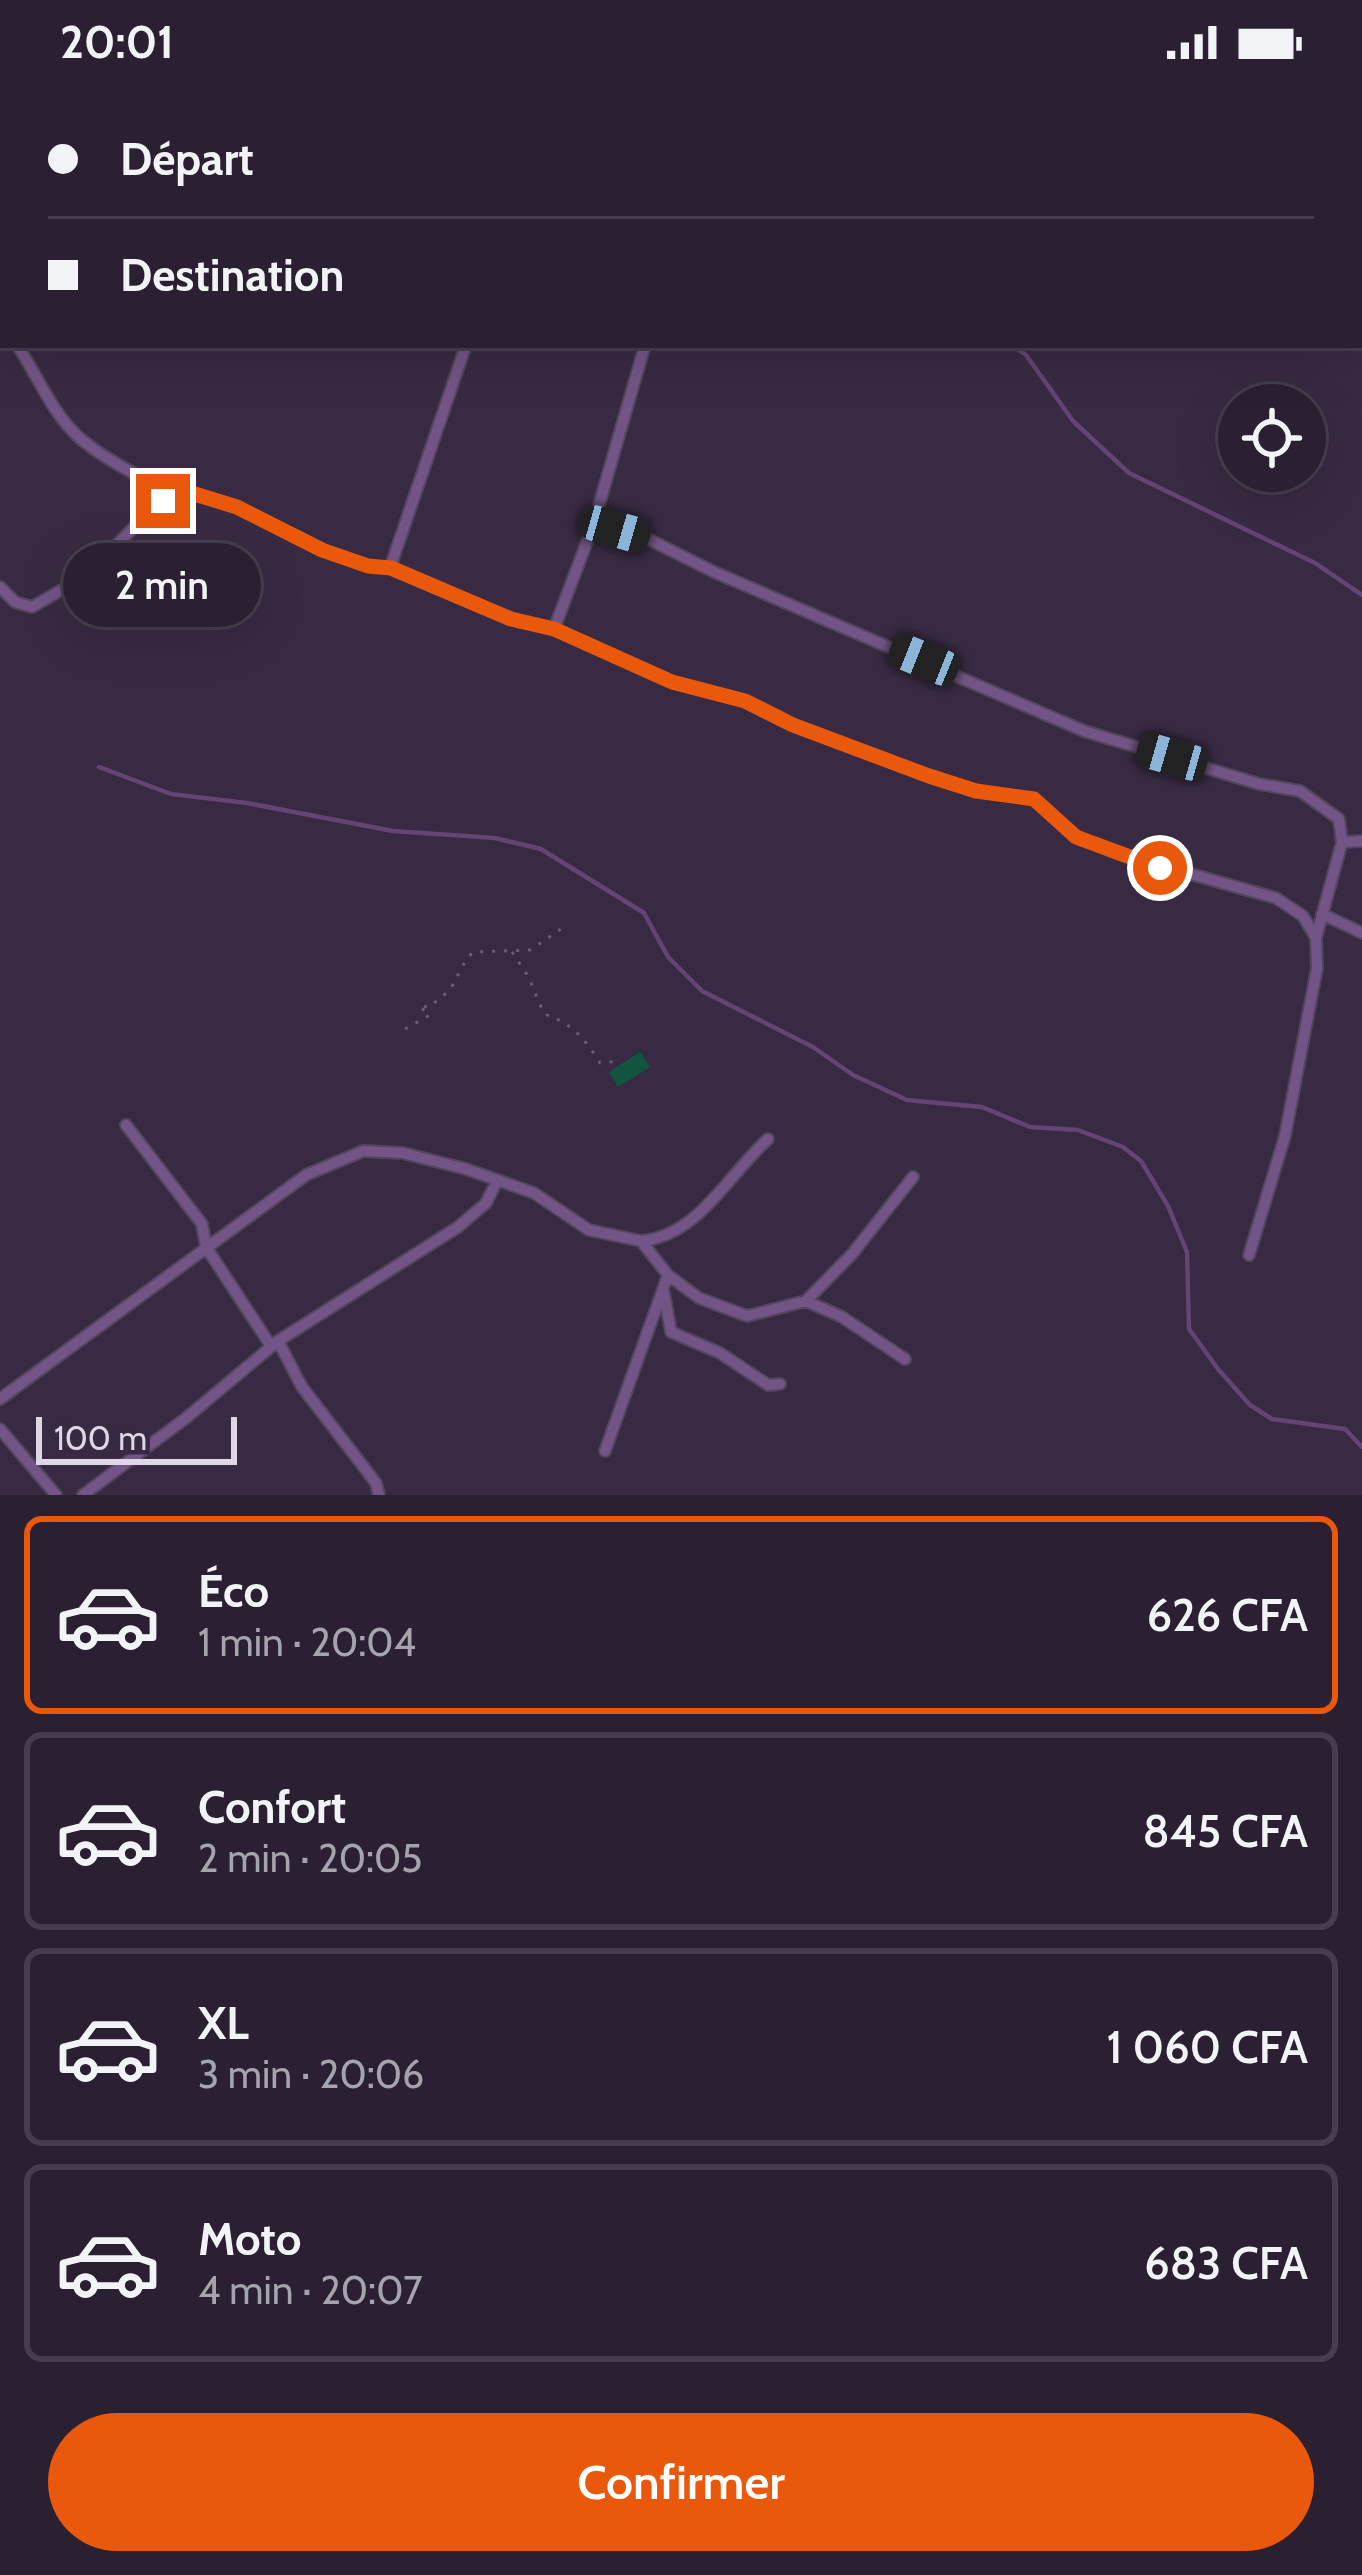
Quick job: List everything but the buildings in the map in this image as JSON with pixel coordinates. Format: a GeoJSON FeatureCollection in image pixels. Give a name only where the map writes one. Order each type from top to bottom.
{"type":"FeatureCollection","features":[{"type":"Feature","properties":{"kind":"street"},"geometry":{"type":"LineString","coordinates":[[19,348],[80,439],[174,494]]}},
{"type":"Feature","properties":{"kind":"street"},"geometry":{"type":"LineString","coordinates":[[391,568],[465,348]]}},
{"type":"Feature","properties":{"kind":"street"},"geometry":{"type":"LineString","coordinates":[[554,629],[592,526],[644,348]]}},
{"type":"Feature","properties":{"kind":"street"},"geometry":{"type":"LineString","coordinates":[[0,587],[15,602],[32,607],[86,576],[152,508],[185,491],[237,507],[322,550],[368,566],[391,568],[511,619],[554,629],[672,682],[745,701],[793,725],[929,776],[976,791],[1034,799],[1076,837],[1116,853],[1276,898],[1303,916],[1316,938]]}},
{"type":"Feature","properties":{"kind":"street"},"geometry":{"type":"LineString","coordinates":[[592,526],[648,539],[1084,731],[1259,784],[1300,791],[1339,819],[1342,842],[1316,938],[1317,968],[1285,1136],[1249,1255]]}},
{"type":"Feature","properties":{"kind":"street"},"geometry":{"type":"LineString","coordinates":[[1342,842],[1362,842]]}},
{"type":"Feature","properties":{"kind":"street"},"geometry":{"type":"LineString","coordinates":[[1322,914],[1362,934]]}},
{"type":"Feature","properties":{"kind":"street"},"geometry":{"type":"LineString","coordinates":[[126,1125],[202,1224],[206,1247],[302,1387],[376,1483],[379,1495]]}},
{"type":"Feature","properties":{"kind":"street"},"geometry":{"type":"LineString","coordinates":[[0,1399],[306,1175],[363,1151],[427,1158],[534,1193],[589,1230],[641,1241],[663,1239],[694,1219],[767,1139]]}},
{"type":"Feature","properties":{"kind":"street"},"geometry":{"type":"LineString","coordinates":[[641,1241],[668,1275],[699,1298],[748,1316],[806,1300],[852,1254],[913,1177]]}},
{"type":"Feature","properties":{"kind":"street"},"geometry":{"type":"LineString","coordinates":[[83,1495],[274,1344],[458,1227],[486,1203],[497,1181]]}},
{"type":"Feature","properties":{"kind":"street"},"geometry":{"type":"LineString","coordinates":[[605,1451],[668,1275]]}},
{"type":"Feature","properties":{"kind":"street"},"geometry":{"type":"LineString","coordinates":[[664,1289],[671,1332],[720,1353],[768,1385],[780,1384]]}},
{"type":"Feature","properties":{"kind":"street"},"geometry":{"type":"LineString","coordinates":[[806,1300],[842,1317],[905,1359]]}},
{"type":"Feature","properties":{"kind":"street"},"geometry":{"type":"LineString","coordinates":[[0,1430],[56,1495]]}},
{"type":"Feature","properties":{"kind":"path"},"geometry":{"type":"LineString","coordinates":[[405,1029],[430,1015],[419,1006],[431,1007],[444,995],[457,969],[473,952],[530,950],[561,929]]}},
{"type":"Feature","properties":{"kind":"path"},"geometry":{"type":"LineString","coordinates":[[511,951],[529,976],[544,1014],[563,1020],[574,1034],[584,1037],[600,1063],[622,1061]]}},
{"type":"Feature","properties":{"kind":"waterway"},"geometry":{"type":"LineString","coordinates":[[1016,348],[1073,421],[1129,473],[1315,563],[1362,595]]}},
{"type":"Feature","properties":{"kind":"waterway"},"geometry":{"type":"LineString","coordinates":[[99,767],[171,794],[247,803],[393,831],[495,838],[541,849],[644,913],[668,957],[702,991],[813,1047],[853,1075],[907,1100],[982,1107],[1030,1127],[1078,1130],[1123,1147],[1141,1161],[1168,1206],[1187,1252],[1189,1329],[1218,1369],[1250,1405],[1272,1419],[1345,1429],[1362,1447]]}},
{"type":"Feature","properties":{"kind":"route"},"geometry":{"type":"LineString","coordinates":[[163,501],[185,491],[237,507],[322,550],[368,566],[391,568],[460,600],[554,629],[672,682],[745,701],[793,725],[929,776],[976,791],[1034,799],[1076,837],[1160,868]]}}]}
